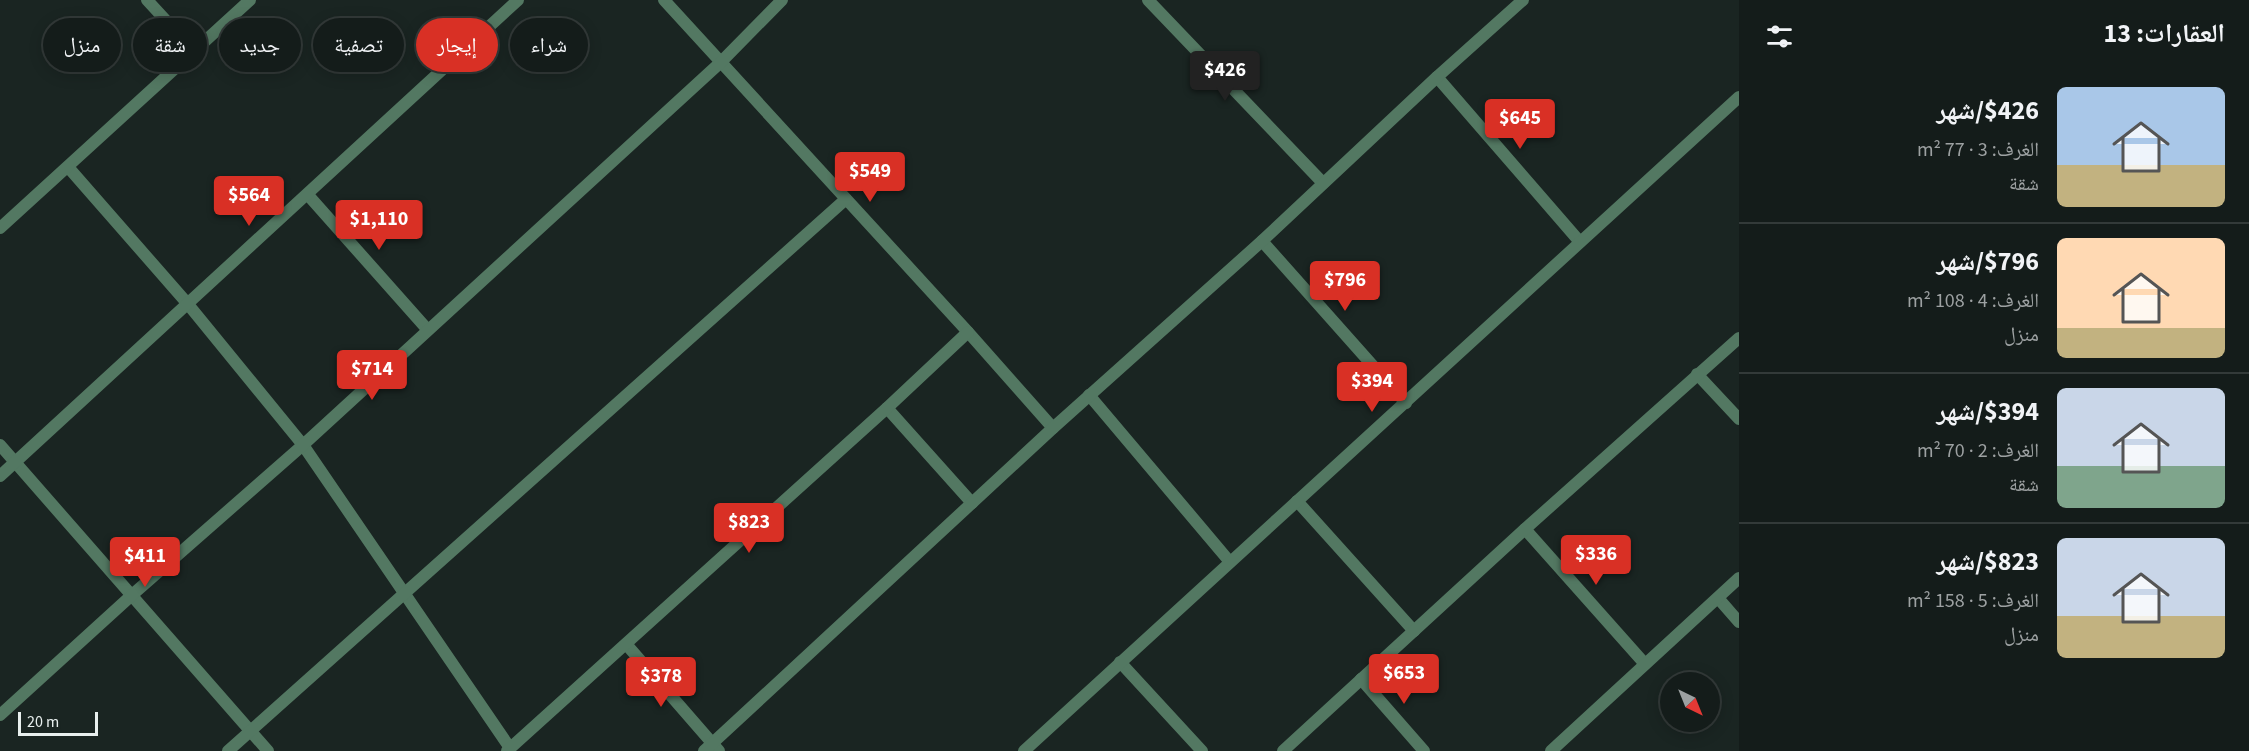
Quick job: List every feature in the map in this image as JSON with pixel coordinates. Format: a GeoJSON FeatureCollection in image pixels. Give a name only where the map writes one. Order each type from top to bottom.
{"type":"FeatureCollection","features":[{"type":"Feature","properties":{"kind":"street"},"geometry":{"type":"LineString","coordinates":[[147,0],[164,18]]}},
{"type":"Feature","properties":{"kind":"street"},"geometry":{"type":"LineString","coordinates":[[207,40],[250,0]]}},
{"type":"Feature","properties":{"kind":"street"},"geometry":{"type":"LineString","coordinates":[[0,476],[518,0]]}},
{"type":"Feature","properties":{"kind":"street"},"geometry":{"type":"LineString","coordinates":[[664,0],[1053,428]]}},
{"type":"Feature","properties":{"kind":"street"},"geometry":{"type":"LineString","coordinates":[[0,715],[303,445],[721,62],[782,0]]}},
{"type":"Feature","properties":{"kind":"street"},"geometry":{"type":"LineString","coordinates":[[1148,0],[1323,183]]}},
{"type":"Feature","properties":{"kind":"street"},"geometry":{"type":"LineString","coordinates":[[626,644],[712,749],[1053,428],[1262,241],[1523,0]]}},
{"type":"Feature","properties":{"kind":"street"},"geometry":{"type":"LineString","coordinates":[[0,228],[172,72]]}},
{"type":"Feature","properties":{"kind":"street"},"geometry":{"type":"LineString","coordinates":[[1437,77],[1580,243]]}},
{"type":"Feature","properties":{"kind":"street"},"geometry":{"type":"LineString","coordinates":[[1024,751],[1739,97]]}},
{"type":"Feature","properties":{"kind":"street"},"geometry":{"type":"LineString","coordinates":[[68,167],[188,303],[303,445],[509,750],[968,332]]}},
{"type":"Feature","properties":{"kind":"street"},"geometry":{"type":"LineString","coordinates":[[308,195],[427,329]]}},
{"type":"Feature","properties":{"kind":"street"},"geometry":{"type":"LineString","coordinates":[[228,751],[846,199]]}},
{"type":"Feature","properties":{"kind":"street"},"geometry":{"type":"LineString","coordinates":[[1262,241],[1406,402]]}},
{"type":"Feature","properties":{"kind":"street"},"geometry":{"type":"LineString","coordinates":[[1283,751],[1739,338]]}},
{"type":"Feature","properties":{"kind":"street"},"geometry":{"type":"LineString","coordinates":[[1697,374],[1739,419]]}},
{"type":"Feature","properties":{"kind":"street"},"geometry":{"type":"LineString","coordinates":[[1089,395],[1230,562]]}},
{"type":"Feature","properties":{"kind":"street"},"geometry":{"type":"LineString","coordinates":[[887,408],[972,503]]}},
{"type":"Feature","properties":{"kind":"street"},"geometry":{"type":"LineString","coordinates":[[0,445],[268,751]]}},
{"type":"Feature","properties":{"kind":"street"},"geometry":{"type":"LineString","coordinates":[[1297,501],[1414,631]]}},
{"type":"Feature","properties":{"kind":"street"},"geometry":{"type":"LineString","coordinates":[[1526,529],[1645,664]]}},
{"type":"Feature","properties":{"kind":"street"},"geometry":{"type":"LineString","coordinates":[[1551,751],[1739,578]]}},
{"type":"Feature","properties":{"kind":"street"},"geometry":{"type":"LineString","coordinates":[[1718,598],[1739,622]]}},
{"type":"Feature","properties":{"kind":"street"},"geometry":{"type":"LineString","coordinates":[[1120,662],[1202,751]]}},
{"type":"Feature","properties":{"kind":"street"},"geometry":{"type":"LineString","coordinates":[[1361,679],[1424,751]]}}]}
